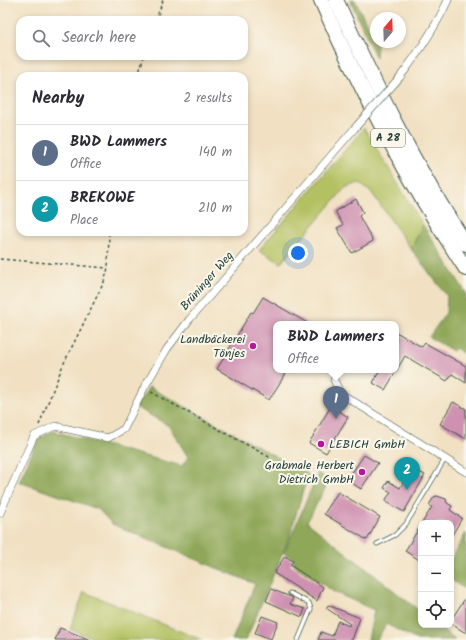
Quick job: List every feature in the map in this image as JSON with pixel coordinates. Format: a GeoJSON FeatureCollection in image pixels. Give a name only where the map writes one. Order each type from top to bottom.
{"type":"FeatureCollection","features":[{"type":"Feature","properties":{"kind":"highway","name":"A 28"},"geometry":{"type":"LineString","coordinates":[[321,0],[378,120],[435,222],[466,269]]}},
{"type":"Feature","properties":{"kind":"highway","name":"A 28"},"geometry":{"type":"LineString","coordinates":[[336,0],[400,129],[446,214],[466,244]]}},
{"type":"Feature","properties":{"kind":"street","name":"Brüninger Weg"},"geometry":{"type":"LineString","coordinates":[[34,436],[55,426],[108,438],[124,429],[144,388],[167,349],[189,320],[400,77],[433,32],[448,0]]}},
{"type":"Feature","properties":{"kind":"street"},"geometry":{"type":"LineString","coordinates":[[334,380],[340,393],[466,472]]}},
{"type":"Feature","properties":{"kind":"street"},"geometry":{"type":"LineString","coordinates":[[0,513],[34,436]]}},
{"type":"Feature","properties":{"kind":"lane"},"geometry":{"type":"LineString","coordinates":[[378,544],[396,535],[406,524],[445,459]]}},
{"type":"Feature","properties":{"kind":"lane"},"geometry":{"type":"LineString","coordinates":[[290,593],[309,602],[311,608],[298,640]]}},
{"type":"Feature","properties":{"kind":"path"},"geometry":{"type":"LineString","coordinates":[[157,16],[163,0]]}},
{"type":"Feature","properties":{"kind":"path"},"geometry":{"type":"LineString","coordinates":[[139,72],[143,60]]}},
{"type":"Feature","properties":{"kind":"path"},"geometry":{"type":"LineString","coordinates":[[34,436],[63,365],[94,303],[108,268],[109,236]]}},
{"type":"Feature","properties":{"kind":"path"},"geometry":{"type":"LineString","coordinates":[[0,259],[108,268]]}},
{"type":"Feature","properties":{"kind":"path"},"geometry":{"type":"LineString","coordinates":[[144,388],[271,458]]}},
{"type":"Feature","properties":{"kind":"green space"},"geometry":{"type":"Polygon","coordinates":[[[350,0],[355,0],[370,31],[370,45],[350,0]]]}},
{"type":"Feature","properties":{"kind":"green space"},"geometry":{"type":"Polygon","coordinates":[[[372,48],[377,48],[376,58],[372,48]]]}},
{"type":"Feature","properties":{"kind":"green space"},"geometry":{"type":"Polygon","coordinates":[[[364,128],[423,225],[411,249],[372,193],[359,183],[345,188],[281,263],[259,250],[364,128]]]}},
{"type":"Feature","properties":{"kind":"green space"},"geometry":{"type":"Polygon","coordinates":[[[423,225],[466,293],[466,356],[456,348],[453,351],[429,337],[446,313],[447,296],[411,249],[423,225]]]}},
{"type":"Feature","properties":{"kind":"green space"},"geometry":{"type":"Polygon","coordinates":[[[149,387],[308,474],[289,538],[246,640],[232,640],[255,584],[112,524],[98,509],[19,482],[38,439],[53,431],[182,466],[188,457],[169,426],[136,407],[149,387]]]}},
{"type":"Feature","properties":{"kind":"green space"},"geometry":{"type":"Polygon","coordinates":[[[318,473],[329,481],[307,522],[418,610],[418,628],[440,628],[455,640],[417,640],[386,624],[377,640],[368,640],[374,610],[334,592],[294,565],[294,559],[284,553],[318,473]]]}},
{"type":"Feature","properties":{"kind":"green space"},"geometry":{"type":"Polygon","coordinates":[[[466,533],[466,590],[454,582],[454,554],[466,533]]]}},
{"type":"Feature","properties":{"kind":"green space"},"geometry":{"type":"Polygon","coordinates":[[[84,592],[202,640],[99,640],[70,629],[84,592]]]}},
{"type":"Feature","properties":{"kind":"building"},"geometry":{"type":"Polygon","coordinates":[[[356,199],[363,212],[359,216],[373,241],[352,253],[337,228],[343,225],[336,211],[356,199]]]}},
{"type":"Feature","properties":{"kind":"building","name":"Landbäckerei Tönjes"},"geometry":{"type":"Polygon","coordinates":[[[263,297],[304,321],[273,321],[273,373],[286,373],[269,400],[217,369],[251,312],[253,313],[263,297]]]}},
{"type":"Feature","properties":{"kind":"building"},"geometry":{"type":"Polygon","coordinates":[[[399,334],[422,347],[425,343],[466,366],[466,383],[452,374],[447,381],[405,356],[399,366],[399,334]]]}},
{"type":"Feature","properties":{"kind":"building"},"geometry":{"type":"Polygon","coordinates":[[[378,373],[395,373],[385,390],[373,383],[378,373]]]}},
{"type":"Feature","properties":{"kind":"building"},"geometry":{"type":"Polygon","coordinates":[[[453,402],[466,409],[466,439],[440,424],[453,402]]]}},
{"type":"Feature","properties":{"kind":"building"},"geometry":{"type":"Polygon","coordinates":[[[331,406],[348,417],[326,453],[309,443],[331,406]]]}},
{"type":"Feature","properties":{"kind":"building","name":"Grabmale Herbert Dietrich GmbH"},"geometry":{"type":"Polygon","coordinates":[[[364,455],[378,463],[361,489],[347,480],[364,455]]]}},
{"type":"Feature","properties":{"kind":"building"},"geometry":{"type":"Polygon","coordinates":[[[411,468],[425,475],[404,512],[385,501],[391,492],[384,488],[388,481],[400,488],[411,468]]]}},
{"type":"Feature","properties":{"kind":"building"},"geometry":{"type":"Polygon","coordinates":[[[338,492],[380,517],[367,540],[324,514],[338,492]]]}},
{"type":"Feature","properties":{"kind":"building"},"geometry":{"type":"Polygon","coordinates":[[[437,496],[446,499],[447,503],[452,506],[450,510],[462,518],[454,532],[454,520],[424,520],[432,507],[429,505],[434,497],[437,496]]]}},
{"type":"Feature","properties":{"kind":"building"},"geometry":{"type":"Polygon","coordinates":[[[418,530],[418,559],[405,551],[418,530]]]}},
{"type":"Feature","properties":{"kind":"building"},"geometry":{"type":"Polygon","coordinates":[[[285,556],[293,561],[290,565],[323,587],[317,601],[274,573],[285,556]]]}},
{"type":"Feature","properties":{"kind":"building"},"geometry":{"type":"Polygon","coordinates":[[[271,589],[293,598],[290,604],[305,609],[302,617],[266,601],[271,589]]]}},
{"type":"Feature","properties":{"kind":"building"},"geometry":{"type":"Polygon","coordinates":[[[466,597],[466,633],[454,626],[454,615],[466,597]]]}},
{"type":"Feature","properties":{"kind":"building"},"geometry":{"type":"Polygon","coordinates":[[[328,605],[360,618],[352,640],[318,640],[321,632],[332,636],[338,621],[349,626],[350,624],[326,608],[328,605]]]}},
{"type":"Feature","properties":{"kind":"building"},"geometry":{"type":"Polygon","coordinates":[[[262,616],[278,622],[271,639],[255,633],[262,616]]]}},
{"type":"Feature","properties":{"kind":"building"},"geometry":{"type":"Polygon","coordinates":[[[60,628],[91,640],[55,640],[60,628]]]}},
{"type":"Feature","properties":{"kind":"place","name":"Landbäckerei Tönjes"},"geometry":{"type":"Point","coordinates":[253,346]}},
{"type":"Feature","properties":{"kind":"place","name":"BWD Lammers"},"geometry":{"type":"Point","coordinates":[336,419]}},
{"type":"Feature","properties":{"kind":"place","name":"LEBICH GmbH"},"geometry":{"type":"Point","coordinates":[321,444]}},
{"type":"Feature","properties":{"kind":"place","name":"Grabmale Herbert Dietrich GmbH"},"geometry":{"type":"Point","coordinates":[362,472]}},
{"type":"Feature","properties":{"kind":"place","name":"BREKOWE"},"geometry":{"type":"Point","coordinates":[407,490]}}]}
